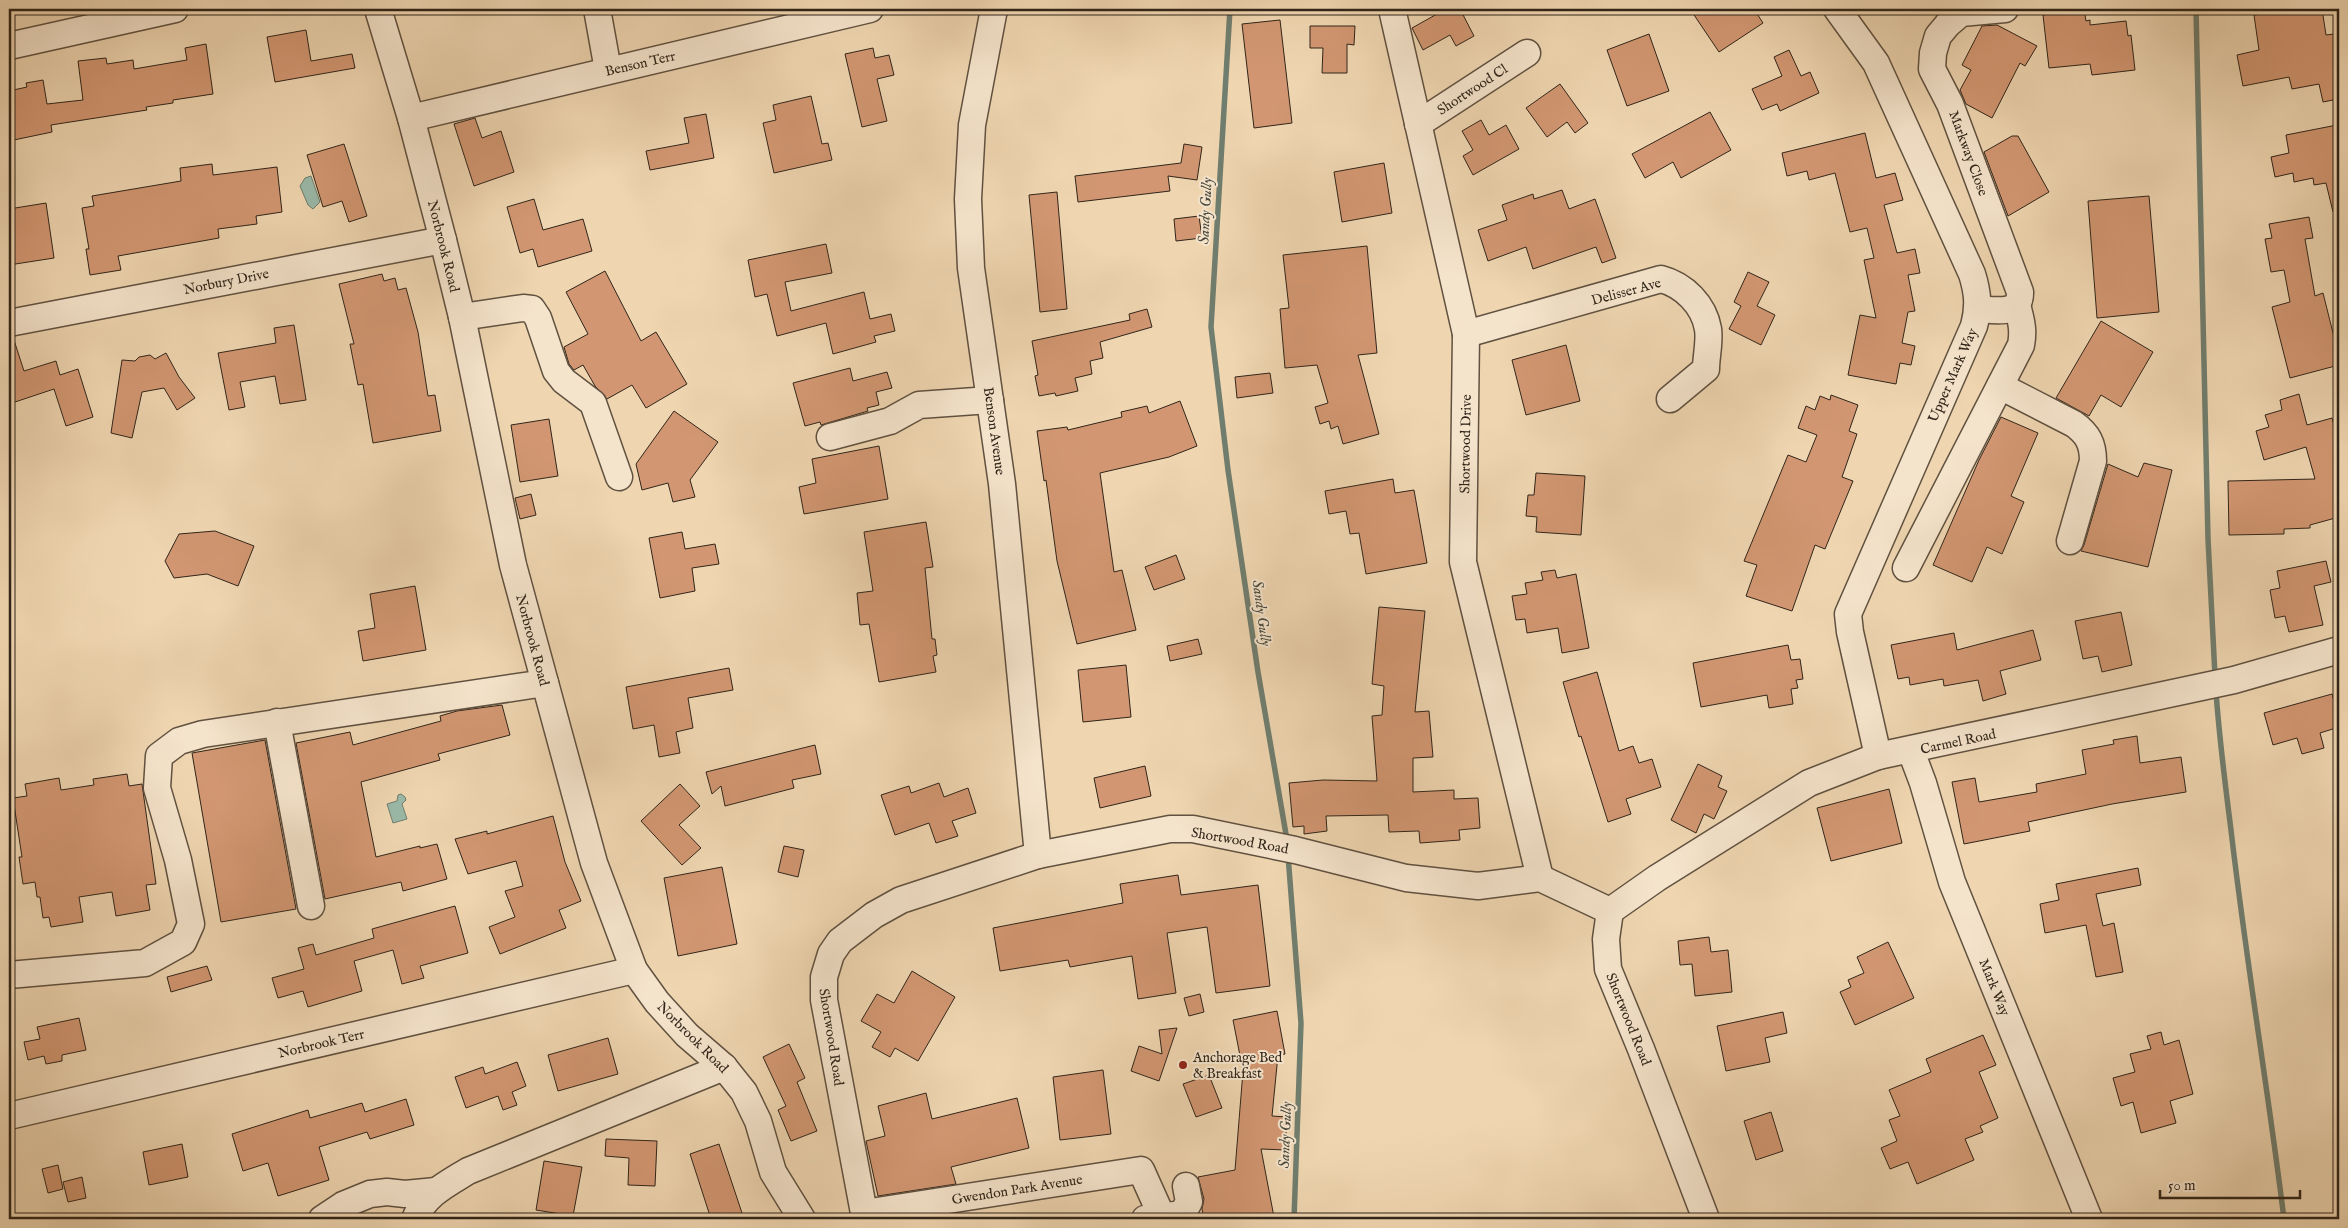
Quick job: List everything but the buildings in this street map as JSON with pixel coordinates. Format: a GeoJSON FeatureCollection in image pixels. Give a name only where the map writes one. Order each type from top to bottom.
{"type":"FeatureCollection","features":[{"type":"Feature","properties":{"kind":"street"},"geometry":{"type":"LineString","coordinates":[[9,46],[139,12],[175,9]]}},
{"type":"Feature","properties":{"kind":"street","name":"Norbrook Road"},"geometry":{"type":"LineString","coordinates":[[378,9],[411,118],[443,240],[462,317],[513,565],[594,863],[634,970],[657,1002],[687,1035],[724,1067],[744,1092],[758,1121],[772,1172],[802,1219]]}},
{"type":"Feature","properties":{"kind":"street"},"geometry":{"type":"LineString","coordinates":[[597,9],[608,70]]}},
{"type":"Feature","properties":{"kind":"street","name":"Benson Terr"},"geometry":{"type":"LineString","coordinates":[[411,118],[870,9]]}},
{"type":"Feature","properties":{"kind":"street","name":"Benson Avenue"},"geometry":{"type":"LineString","coordinates":[[994,9],[972,125],[968,199],[971,268],[1002,484],[1038,855]]}},
{"type":"Feature","properties":{"kind":"street","name":"Shortwood Drive"},"geometry":{"type":"LineString","coordinates":[[1392,9],[1466,334],[1463,562],[1540,878]]}},
{"type":"Feature","properties":{"kind":"street","name":"Upper Mark Way"},"geometry":{"type":"LineString","coordinates":[[1836,9],[1876,63],[1978,291],[1978,309],[1974,326],[1848,614],[1850,632],[1878,756]]}},
{"type":"Feature","properties":{"kind":"street","name":"Markway Close"},"geometry":{"type":"LineString","coordinates":[[1906,568],[2021,345],[2023,334],[2017,305],[2020,292],[1950,104],[1932,69],[1933,53],[1938,36],[1961,13],[2005,9]]}},
{"type":"Feature","properties":{"kind":"street","name":"Shortwood Cl"},"geometry":{"type":"LineString","coordinates":[[1418,124],[1527,53]]}},
{"type":"Feature","properties":{"kind":"street","name":"Norbury Drive"},"geometry":{"type":"LineString","coordinates":[[9,323],[443,240]]}},
{"type":"Feature","properties":{"kind":"street","name":"Delisser Ave"},"geometry":{"type":"LineString","coordinates":[[1466,334],[1662,279],[1674,282],[1687,292],[1700,307],[1708,329],[1706,369],[1670,399]]}},
{"type":"Feature","properties":{"kind":"street"},"geometry":{"type":"LineString","coordinates":[[1978,309],[2004,311],[2017,305]]}},
{"type":"Feature","properties":{"kind":"street"},"geometry":{"type":"LineString","coordinates":[[462,317],[523,308],[532,310],[538,318],[556,371],[564,380],[593,403],[619,477]]}},
{"type":"Feature","properties":{"kind":"street"},"geometry":{"type":"LineString","coordinates":[[2000,386],[2074,424],[2083,430],[2090,439],[2093,461],[2070,542]]}},
{"type":"Feature","properties":{"kind":"street"},"geometry":{"type":"LineString","coordinates":[[830,436],[890,421],[919,405],[990,400]]}},
{"type":"Feature","properties":{"kind":"street","name":"Carmel Road"},"geometry":{"type":"LineString","coordinates":[[1610,911],[1657,878],[1809,783],[1878,756],[1910,751],[2234,680],[2339,650]]}},
{"type":"Feature","properties":{"kind":"street"},"geometry":{"type":"LineString","coordinates":[[9,971],[145,963],[182,942],[191,924],[178,860],[157,788],[159,756],[179,741],[203,734],[277,722],[545,683]]}},
{"type":"Feature","properties":{"kind":"street"},"geometry":{"type":"LineString","coordinates":[[277,722],[311,906]]}},
{"type":"Feature","properties":{"kind":"street","name":"Mark Way"},"geometry":{"type":"LineString","coordinates":[[1910,751],[1923,783],[1952,882],[2089,1219]]}},
{"type":"Feature","properties":{"kind":"street","name":"Shortwood Road"},"geometry":{"type":"LineString","coordinates":[[864,1216],[824,1000],[824,977],[831,954],[840,940],[874,915],[901,900],[1038,855],[1170,829],[1193,829],[1295,850],[1406,878],[1478,886],[1540,878]]}},
{"type":"Feature","properties":{"kind":"street"},"geometry":{"type":"LineString","coordinates":[[1540,878],[1610,911]]}},
{"type":"Feature","properties":{"kind":"street","name":"Shortwood Road"},"geometry":{"type":"LineString","coordinates":[[1610,911],[1606,939],[1608,969],[1641,1049],[1706,1219]]}},
{"type":"Feature","properties":{"kind":"street","name":"Norbrook Terr"},"geometry":{"type":"LineString","coordinates":[[9,1116],[634,970]]}},
{"type":"Feature","properties":{"kind":"street"},"geometry":{"type":"LineString","coordinates":[[415,1219],[418,1210],[436,1190],[468,1171],[724,1067]]}},
{"type":"Feature","properties":{"kind":"street","name":"Gwendon Park Avenue"},"geometry":{"type":"LineString","coordinates":[[864,1216],[1141,1170],[1157,1218]]}},
{"type":"Feature","properties":{"kind":"street"},"geometry":{"type":"LineString","coordinates":[[1157,1218],[1182,1214],[1189,1202],[1186,1186]]}},
{"type":"Feature","properties":{"kind":"street"},"geometry":{"type":"LineString","coordinates":[[322,1219],[343,1205],[370,1194],[387,1192],[405,1194],[436,1190]]}},
{"type":"Feature","properties":{"kind":"shaded area"},"geometry":{"type":"Polygon","coordinates":[[[311,176],[320,202],[313,209],[308,205],[300,186],[305,178],[311,176]]]}},
{"type":"Feature","properties":{"kind":"shaded area"},"geometry":{"type":"Polygon","coordinates":[[[401,794],[406,800],[402,804],[407,819],[393,823],[387,804],[397,801],[398,795],[401,794]]]}},
{"type":"Feature","properties":{"kind":"waterway","name":"Sandy Gully"},"geometry":{"type":"LineString","coordinates":[[1230,9],[1211,327],[1228,470],[1258,672],[1287,840]]}},
{"type":"Feature","properties":{"kind":"waterway"},"geometry":{"type":"LineString","coordinates":[[2196,9],[2208,539],[2215,676]]}},
{"type":"Feature","properties":{"kind":"waterway"},"geometry":{"type":"LineString","coordinates":[[2216,691],[2222,760],[2237,879],[2284,1219]]}},
{"type":"Feature","properties":{"kind":"waterway","name":"Sandy Gully"},"geometry":{"type":"LineString","coordinates":[[1288,855],[1301,1023],[1294,1219]]}},
{"type":"Feature","properties":{"kind":"place","name":"Anchorage Bed & Breakfast"},"geometry":{"type":"Point","coordinates":[1183,1065]}}]}
